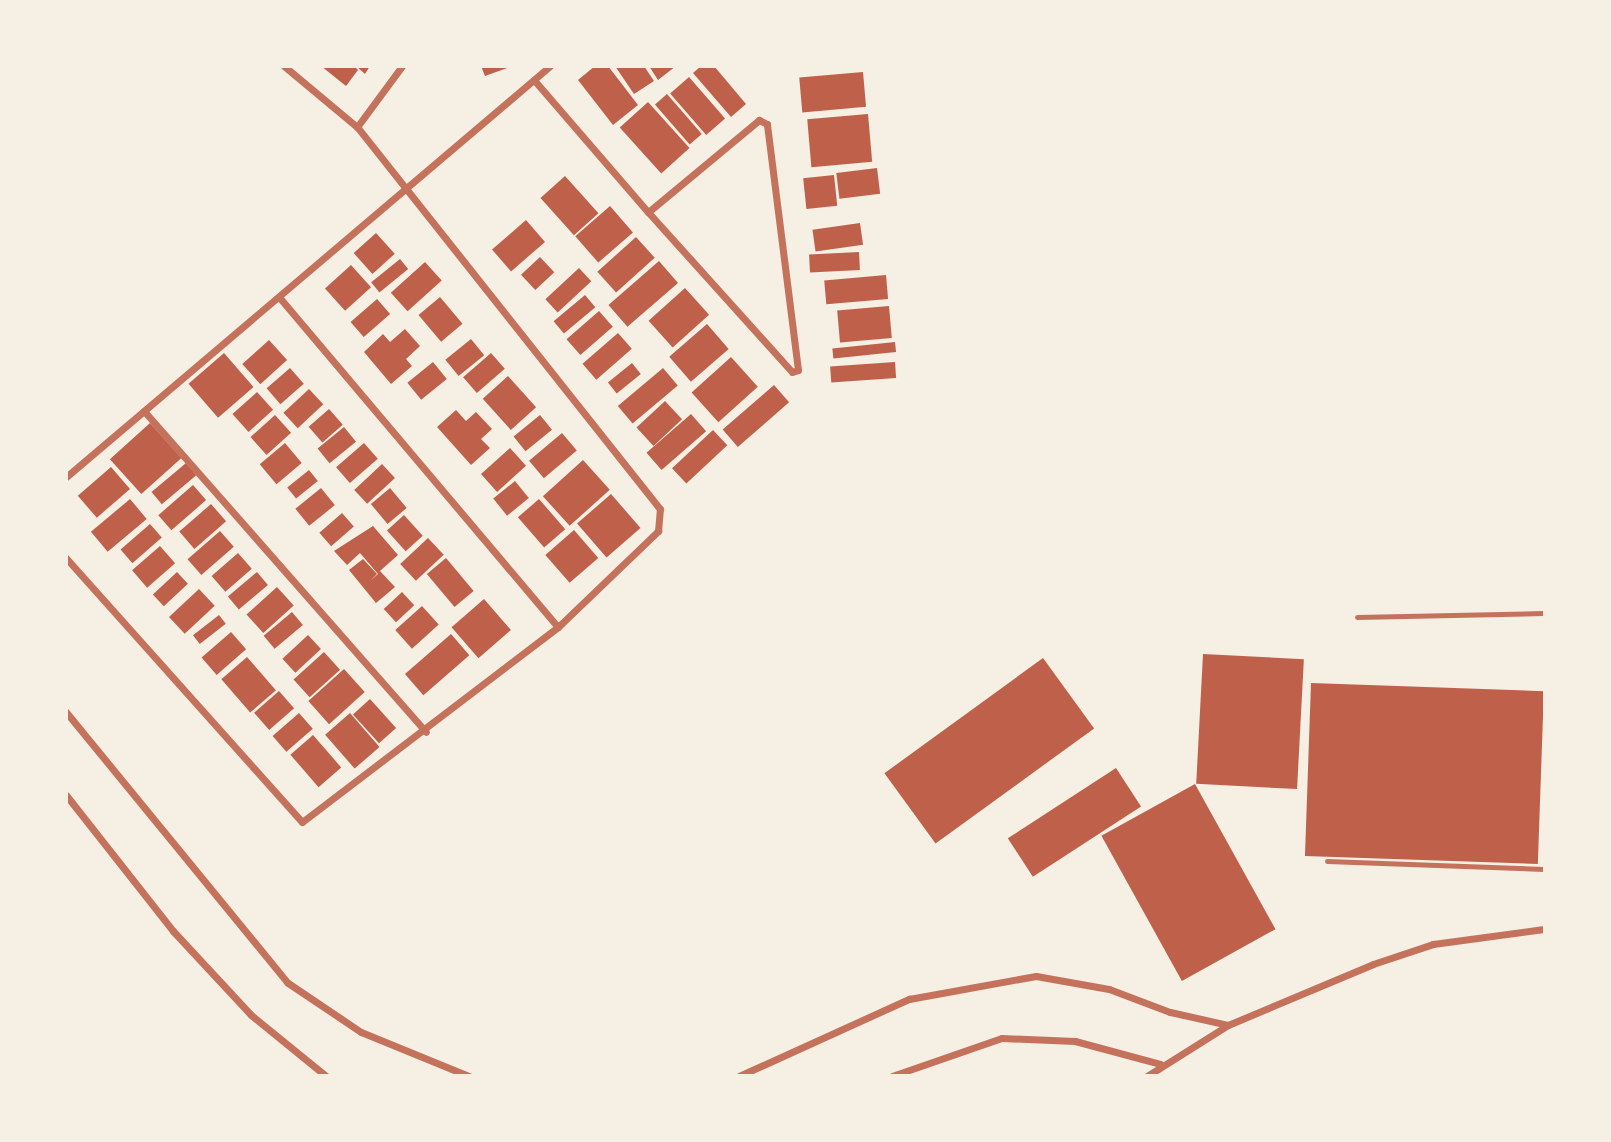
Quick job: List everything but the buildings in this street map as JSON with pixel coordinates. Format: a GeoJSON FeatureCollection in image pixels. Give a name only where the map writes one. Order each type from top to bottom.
{"type":"FeatureCollection","features":[{"type":"Feature","properties":{"kind":"street"},"geometry":{"type":"LineString","coordinates":[[66,558],[295,820],[302,822],[426,732],[558,627],[658,531],[660,509],[407,189],[357,127],[284,66]]}},
{"type":"Feature","properties":{"kind":"street"},"geometry":{"type":"LineString","coordinates":[[357,127],[402,66]]}},
{"type":"Feature","properties":{"kind":"street"},"geometry":{"type":"LineString","coordinates":[[66,477],[550,66]]}},
{"type":"Feature","properties":{"kind":"street"},"geometry":{"type":"LineString","coordinates":[[534,80],[648,212],[792,372],[798,370],[766,124],[759,120],[648,212]]}},
{"type":"Feature","properties":{"kind":"street"},"geometry":{"type":"LineString","coordinates":[[279,297],[558,627]]}},
{"type":"Feature","properties":{"kind":"street"},"geometry":{"type":"LineString","coordinates":[[145,411],[426,732]]}},
{"type":"Feature","properties":{"kind":"street"},"geometry":{"type":"LineString","coordinates":[[66,712],[288,984],[361,1032],[469,1076]]}},
{"type":"Feature","properties":{"kind":"street"},"geometry":{"type":"LineString","coordinates":[[66,795],[173,931],[251,1015],[326,1076]]}},
{"type":"Feature","properties":{"kind":"street"},"geometry":{"type":"LineString","coordinates":[[1147,1076],[1160,1064],[1228,1025],[1433,944],[1545,929]]}},
{"type":"Feature","properties":{"kind":"street"},"geometry":{"type":"LineString","coordinates":[[739,1076],[909,999],[1036,976],[1110,989],[1170,1012],[1228,1025]]}},
{"type":"Feature","properties":{"kind":"street"},"geometry":{"type":"LineString","coordinates":[[892,1076],[1002,1038],[1075,1041],[1160,1064]]}},
{"type":"Feature","properties":{"kind":"lane"},"geometry":{"type":"LineString","coordinates":[[1357,617],[1545,612]]}},
{"type":"Feature","properties":{"kind":"lane"},"geometry":{"type":"LineString","coordinates":[[1327,861],[1545,869]]}}]}
